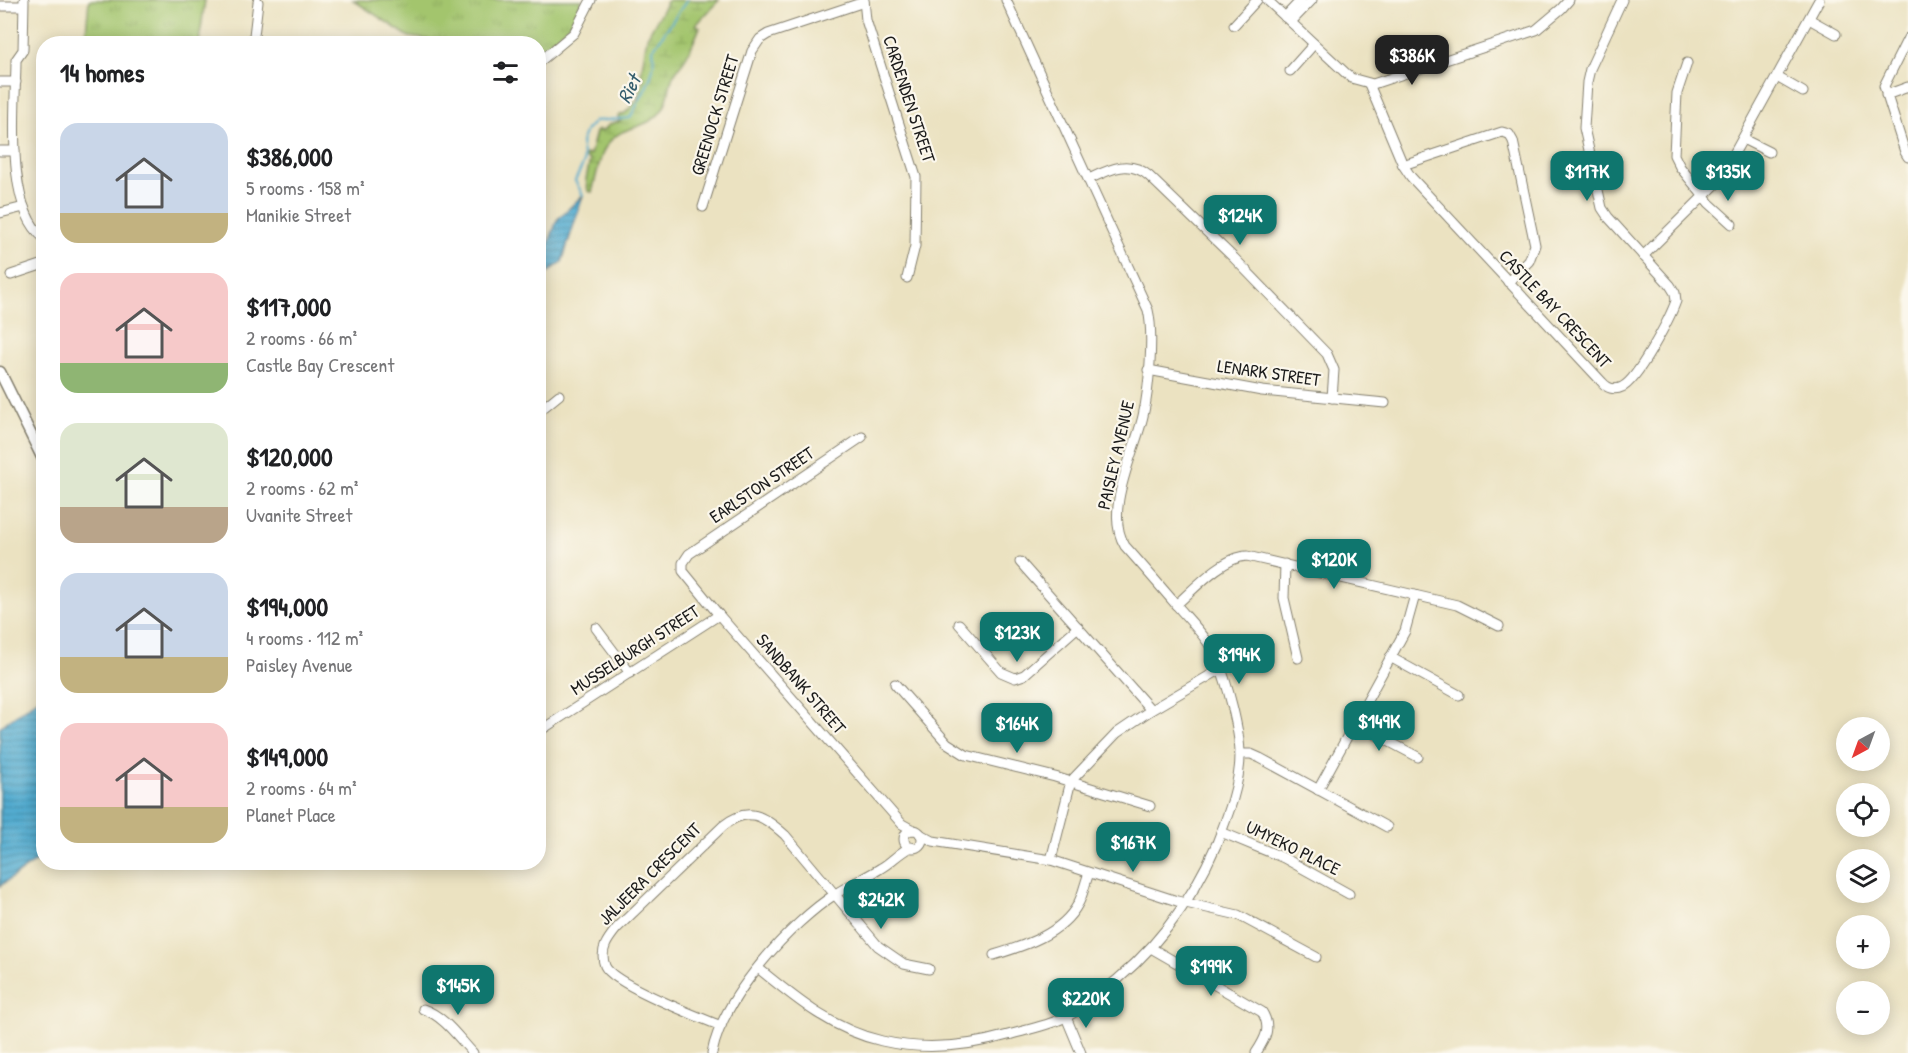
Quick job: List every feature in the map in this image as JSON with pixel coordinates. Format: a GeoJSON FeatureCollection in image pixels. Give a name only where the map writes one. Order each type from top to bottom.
{"type":"FeatureCollection","features":[{"type":"Feature","properties":{"kind":"street"},"geometry":{"type":"LineString","coordinates":[[546,56],[574,33],[591,0]]}},
{"type":"Feature","properties":{"kind":"street","name":"PAISLEY AVENUE"},"geometry":{"type":"LineString","coordinates":[[758,968],[802,1004],[843,1027],[870,1038],[908,1046],[941,1047],[971,1044],[1066,1017],[1106,989],[1151,948],[1186,903],[1203,874],[1235,792],[1240,754],[1236,727],[1221,669],[1214,652],[1204,637],[1125,546],[1120,537],[1118,525],[1126,469],[1145,408],[1152,333],[1148,310],[1006,0]]}},
{"type":"Feature","properties":{"kind":"street"},"geometry":{"type":"LineString","coordinates":[[1234,25],[1257,0]]}},
{"type":"Feature","properties":{"kind":"street"},"geometry":{"type":"LineString","coordinates":[[1267,0],[1351,78],[1369,84],[1382,82],[1536,30],[1562,9],[1569,0]]}},
{"type":"Feature","properties":{"kind":"street"},"geometry":{"type":"LineString","coordinates":[[1288,20],[1301,0]]}},
{"type":"Feature","properties":{"kind":"street"},"geometry":{"type":"LineString","coordinates":[[1288,20],[1311,0]]}},
{"type":"Feature","properties":{"kind":"street","name":"CASTLE BAY CRESCENT"},"geometry":{"type":"LineString","coordinates":[[1369,84],[1403,165],[1411,177],[1602,382],[1608,387],[1618,389],[1630,382],[1636,375],[1676,301],[1676,293],[1602,208],[1584,123],[1587,76],[1622,0]]}},
{"type":"Feature","properties":{"kind":"street"},"geometry":{"type":"LineString","coordinates":[[1643,256],[1719,182],[1819,0]]}},
{"type":"Feature","properties":{"kind":"street","name":"GREENOCK STREET"},"geometry":{"type":"LineString","coordinates":[[704,207],[756,43],[768,34],[864,1]]}},
{"type":"Feature","properties":{"kind":"street","name":"CARDENDEN STREET"},"geometry":{"type":"LineString","coordinates":[[864,1],[866,20],[916,177],[915,246],[907,278]]}},
{"type":"Feature","properties":{"kind":"street"},"geometry":{"type":"LineString","coordinates":[[254,36],[258,2]]}},
{"type":"Feature","properties":{"kind":"street"},"geometry":{"type":"LineString","coordinates":[[0,6],[23,3],[23,50],[16,60],[16,180],[24,207],[32,227],[36,231]]}},
{"type":"Feature","properties":{"kind":"street"},"geometry":{"type":"LineString","coordinates":[[1809,19],[1836,34]]}},
{"type":"Feature","properties":{"kind":"street"},"geometry":{"type":"LineString","coordinates":[[1908,38],[1885,81],[1886,95],[1908,157]]}},
{"type":"Feature","properties":{"kind":"street"},"geometry":{"type":"LineString","coordinates":[[1290,70],[1314,44]]}},
{"type":"Feature","properties":{"kind":"street"},"geometry":{"type":"LineString","coordinates":[[1687,63],[1677,93],[1673,151],[1680,167],[1732,224]]}},
{"type":"Feature","properties":{"kind":"street"},"geometry":{"type":"LineString","coordinates":[[1777,78],[1803,92]]}},
{"type":"Feature","properties":{"kind":"street"},"geometry":{"type":"LineString","coordinates":[[0,82],[16,82]]}},
{"type":"Feature","properties":{"kind":"street"},"geometry":{"type":"LineString","coordinates":[[1886,95],[1908,87]]}},
{"type":"Feature","properties":{"kind":"street"},"geometry":{"type":"LineString","coordinates":[[1403,165],[1502,132],[1509,134],[1513,141],[1536,241],[1531,258],[1508,282]]}},
{"type":"Feature","properties":{"kind":"street"},"geometry":{"type":"LineString","coordinates":[[1743,139],[1769,152]]}},
{"type":"Feature","properties":{"kind":"street"},"geometry":{"type":"LineString","coordinates":[[0,151],[15,151]]}},
{"type":"Feature","properties":{"kind":"street"},"geometry":{"type":"LineString","coordinates":[[1089,179],[1116,167],[1124,166],[1139,169],[1149,176],[1234,258],[1325,352],[1334,370],[1332,398]]}},
{"type":"Feature","properties":{"kind":"street"},"geometry":{"type":"LineString","coordinates":[[0,213],[24,207]]}},
{"type":"Feature","properties":{"kind":"street"},"geometry":{"type":"LineString","coordinates":[[11,275],[36,267]]}},
{"type":"Feature","properties":{"kind":"street","name":"LENARK STREET"},"geometry":{"type":"LineString","coordinates":[[1148,370],[1262,391],[1385,404]]}},
{"type":"Feature","properties":{"kind":"street"},"geometry":{"type":"LineString","coordinates":[[0,372],[36,446]]}},
{"type":"Feature","properties":{"kind":"street"},"geometry":{"type":"LineString","coordinates":[[546,406],[559,395]]}},
{"type":"Feature","properties":{"kind":"street","name":"EARLSTON STREET"},"geometry":{"type":"LineString","coordinates":[[684,563],[688,554],[862,437]]}},
{"type":"Feature","properties":{"kind":"street"},"geometry":{"type":"LineString","coordinates":[[1176,605],[1227,562],[1233,558],[1247,556],[1461,606],[1499,626]]}},
{"type":"Feature","properties":{"kind":"street"},"geometry":{"type":"LineString","coordinates":[[1020,562],[1151,710]]}},
{"type":"Feature","properties":{"kind":"street","name":"SANDBANK STREET"},"geometry":{"type":"LineString","coordinates":[[684,563],[683,572],[686,577],[902,824],[933,841]]}},
{"type":"Feature","properties":{"kind":"street"},"geometry":{"type":"LineString","coordinates":[[1286,564],[1284,598],[1298,658]]}},
{"type":"Feature","properties":{"kind":"street"},"geometry":{"type":"LineString","coordinates":[[1318,790],[1407,625],[1415,595]]}},
{"type":"Feature","properties":{"kind":"street","name":"MUSSELBURGH STREET"},"geometry":{"type":"LineString","coordinates":[[546,727],[719,615]]}},
{"type":"Feature","properties":{"kind":"street"},"geometry":{"type":"LineString","coordinates":[[959,624],[1001,672],[1015,678],[1024,675],[1078,627]]}},
{"type":"Feature","properties":{"kind":"street"},"geometry":{"type":"LineString","coordinates":[[596,628],[630,673]]}},
{"type":"Feature","properties":{"kind":"street"},"geometry":{"type":"LineString","coordinates":[[1390,657],[1459,695]]}},
{"type":"Feature","properties":{"kind":"street"},"geometry":{"type":"LineString","coordinates":[[1051,860],[1071,781],[1118,733],[1151,710],[1221,669]]}},
{"type":"Feature","properties":{"kind":"street"},"geometry":{"type":"LineString","coordinates":[[895,684],[947,743],[959,751],[1071,781],[1150,806]]}},
{"type":"Feature","properties":{"kind":"street"},"geometry":{"type":"LineString","coordinates":[[1354,723],[1418,757]]}},
{"type":"Feature","properties":{"kind":"street"},"geometry":{"type":"LineString","coordinates":[[1240,754],[1255,755],[1387,827]]}},
{"type":"Feature","properties":{"kind":"street","name":"JALJEERA CRESCENT"},"geometry":{"type":"LineString","coordinates":[[721,1026],[635,988],[608,971],[603,953],[608,939],[723,826],[746,814],[759,816],[777,828],[836,894]]}},
{"type":"Feature","properties":{"kind":"street"},"geometry":{"type":"LineString","coordinates":[[902,824],[908,844]]}},
{"type":"Feature","properties":{"kind":"street"},"geometry":{"type":"LineString","coordinates":[[712,1053],[721,1026],[743,988],[787,934],[836,894],[882,868],[908,844],[921,840],[917,832],[907,832],[908,844]]}},
{"type":"Feature","properties":{"kind":"street","name":"UMYEKO PLACE"},"geometry":{"type":"LineString","coordinates":[[1221,832],[1284,858],[1349,894]]}},
{"type":"Feature","properties":{"kind":"street"},"geometry":{"type":"LineString","coordinates":[[908,844],[933,841],[1051,860],[1186,903],[1238,915],[1316,957]]}},
{"type":"Feature","properties":{"kind":"street"},"geometry":{"type":"LineString","coordinates":[[994,955],[1030,944],[1063,921],[1077,905],[1089,873]]}},
{"type":"Feature","properties":{"kind":"street"},"geometry":{"type":"LineString","coordinates":[[836,894],[871,939],[883,950],[903,964],[928,969]]}},
{"type":"Feature","properties":{"kind":"street"},"geometry":{"type":"LineString","coordinates":[[1151,948],[1259,1009],[1266,1018],[1268,1029],[1256,1053]]}},
{"type":"Feature","properties":{"kind":"street"},"geometry":{"type":"LineString","coordinates":[[423,1009],[435,1013],[445,1021],[472,1053]]}},
{"type":"Feature","properties":{"kind":"street"},"geometry":{"type":"LineString","coordinates":[[1066,1017],[1081,1053]]}},
{"type":"Feature","properties":{"kind":"green space"},"geometry":{"type":"Polygon","coordinates":[[[89,0],[205,0],[200,36],[86,36],[89,0]]]}},
{"type":"Feature","properties":{"kind":"green space"},"geometry":{"type":"Polygon","coordinates":[[[353,0],[582,0],[572,22],[546,49],[546,36],[407,36],[353,0]]]}},
{"type":"Feature","properties":{"kind":"green space"},"geometry":{"type":"Polygon","coordinates":[[[668,0],[719,0],[696,25],[700,27],[688,53],[673,76],[663,109],[656,117],[612,139],[602,154],[592,192],[588,191],[586,179],[590,160],[585,157],[586,154],[590,155],[596,132],[599,130],[601,132],[610,124],[620,121],[618,116],[625,113],[637,100],[644,77],[641,74],[647,37],[668,0]]]}},
{"type":"Feature","properties":{"kind":"water"},"geometry":{"type":"Polygon","coordinates":[[[583,195],[562,262],[546,274],[546,251],[557,220],[583,195]]]}},
{"type":"Feature","properties":{"kind":"water"},"geometry":{"type":"Polygon","coordinates":[[[36,700],[36,861],[0,886],[0,727],[36,700]]]}},
{"type":"Feature","properties":{"kind":"waterway","name":"Riet"},"geometry":{"type":"LineString","coordinates":[[583,195],[575,181],[584,162],[581,142],[586,130],[595,121],[630,118],[651,76],[653,49],[687,0]]}}]}
